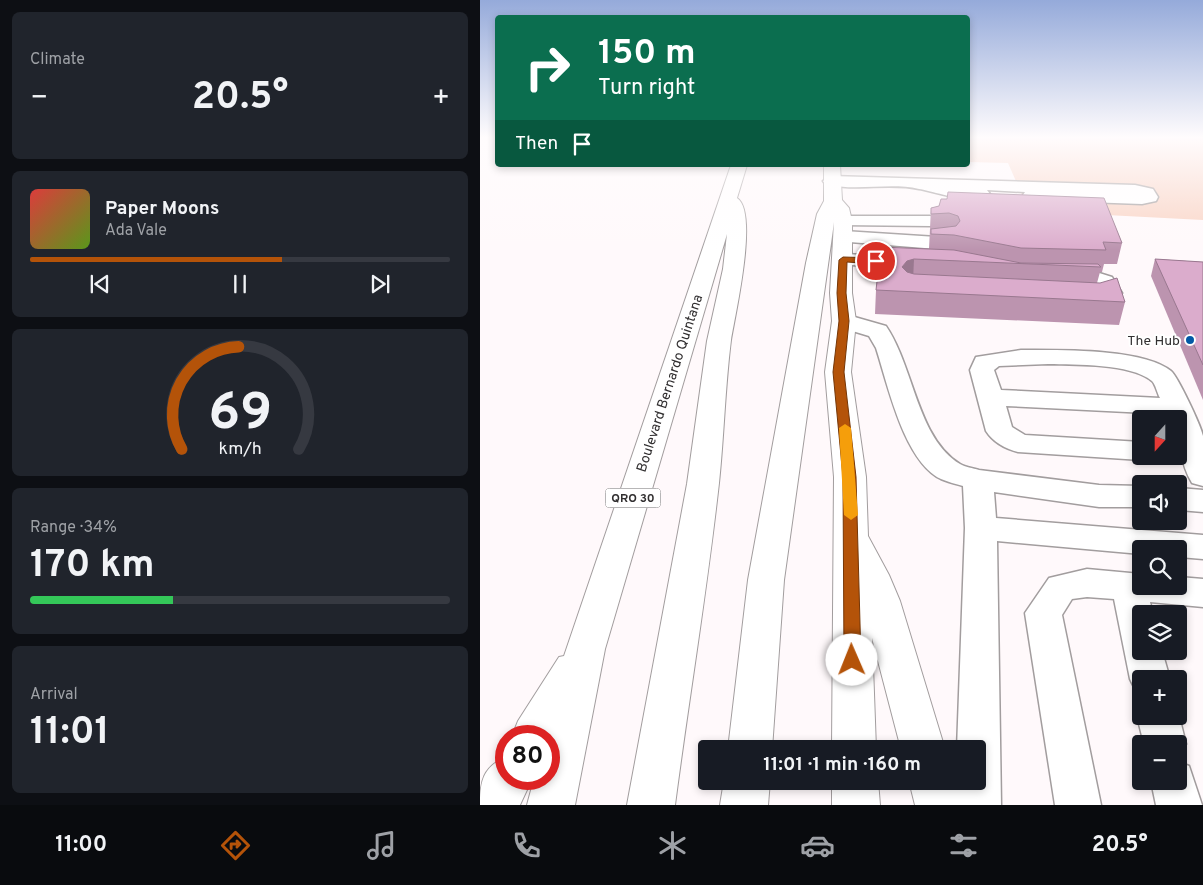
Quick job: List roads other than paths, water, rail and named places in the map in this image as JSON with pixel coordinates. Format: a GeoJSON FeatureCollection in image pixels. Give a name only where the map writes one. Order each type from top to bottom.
{"type":"FeatureCollection","features":[{"type":"Feature","properties":{"kind":"highway","name":"Boulevard Bernardo Quintana"},"geometry":{"type":"LineString","coordinates":[[551,805],[585,649],[734,179]]}},
{"type":"Feature","properties":{"kind":"highway","name":"Boulevard Bernardo Quintana"},"geometry":{"type":"LineString","coordinates":[[651,805],[703,484],[719,341],[732,269],[738,215],[734,179]]}},
{"type":"Feature","properties":{"kind":"highway"},"geometry":{"type":"LineString","coordinates":[[837,201],[843,260],[841,293],[844,321],[838,372],[850,477],[852,538],[854,740]]}},
{"type":"Feature","properties":{"kind":"highway"},"geometry":{"type":"LineString","coordinates":[[751,740],[766,580],[810,311],[816,263],[826,214],[837,201]]}},
{"type":"Feature","properties":{"kind":"highway"},"geometry":{"type":"LineString","coordinates":[[852,538],[868,568],[880,601],[920,740]]}},
{"type":"Feature","properties":{"kind":"highway"},"geometry":{"type":"LineString","coordinates":[[540,725],[585,649]]}},
{"type":"Feature","properties":{"kind":"highway"},"geometry":{"type":"LineString","coordinates":[[494,805],[503,790]]}},
{"type":"Feature","properties":{"kind":"highway"},"geometry":{"type":"LineString","coordinates":[[744,805],[746,790]]}},
{"type":"Feature","properties":{"kind":"highway"},"geometry":{"type":"LineString","coordinates":[[855,790],[856,805]]}},
{"type":"Feature","properties":{"kind":"highway"},"geometry":{"type":"LineString","coordinates":[[935,790],[939,805]]}},
{"type":"Feature","properties":{"kind":"lane"},"geometry":{"type":"LineString","coordinates":[[837,201],[920,183],[1135,190],[1147,192],[1150,197],[1142,199],[953,193],[941,191],[920,183]]}},
{"type":"Feature","properties":{"kind":"lane"},"geometry":{"type":"LineString","coordinates":[[837,201],[930,222]]}},
{"type":"Feature","properties":{"kind":"lane"},"geometry":{"type":"LineString","coordinates":[[837,201],[936,244],[947,241]]}},
{"type":"Feature","properties":{"kind":"lane"},"geometry":{"type":"LineString","coordinates":[[843,260],[933,263]]}},
{"type":"Feature","properties":{"kind":"lane"},"geometry":{"type":"LineString","coordinates":[[1047,277],[1096,278],[1105,281],[1112,293],[1096,298],[1057,296]]}},
{"type":"Feature","properties":{"kind":"lane"},"geometry":{"type":"LineString","coordinates":[[844,321],[878,331],[888,348],[916,431],[936,460],[952,472],[978,480],[1099,496],[1132,496]]}},
{"type":"Feature","properties":{"kind":"lane"},"geometry":{"type":"LineString","coordinates":[[1132,450],[1018,443],[1000,431],[982,370],[985,362],[996,358],[1067,358],[1146,366],[1163,377],[1177,407],[1193,461]]}},
{"type":"Feature","properties":{"kind":"lane"},"geometry":{"type":"LineString","coordinates":[[991,397],[1177,407]]}},
{"type":"Feature","properties":{"kind":"lane"},"geometry":{"type":"LineString","coordinates":[[978,480],[981,528],[978,805]]}},
{"type":"Feature","properties":{"kind":"lane"},"geometry":{"type":"LineString","coordinates":[[1187,500],[1203,501]]}},
{"type":"Feature","properties":{"kind":"lane"},"geometry":{"type":"LineString","coordinates":[[981,528],[1203,547]]}},
{"type":"Feature","properties":{"kind":"lane"},"geometry":{"type":"LineString","coordinates":[[1078,805],[1043,613],[1062,588],[1087,584],[1203,593]]}},
{"type":"Feature","properties":{"kind":"lane"},"geometry":{"type":"LineString","coordinates":[[1129,587],[1133,605]]}},
{"type":"Feature","properties":{"kind":"lane"},"geometry":{"type":"LineString","coordinates":[[1175,790],[1179,805]]}},
{"type":"Feature","properties":{"kind":"place","name":"The Hub"},"geometry":{"type":"Point","coordinates":[1190,340]}}]}
